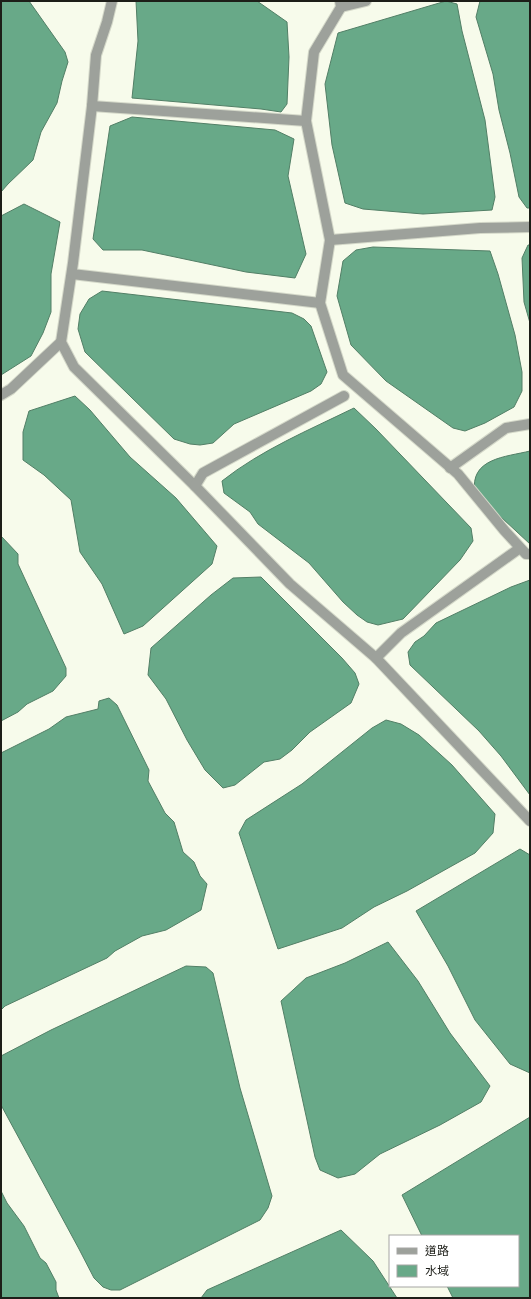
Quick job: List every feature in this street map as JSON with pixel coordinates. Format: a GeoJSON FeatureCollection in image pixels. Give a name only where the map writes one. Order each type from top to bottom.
{"type":"FeatureCollection","features":[{"type":"Feature","properties":{"kind":"lane"},"geometry":{"type":"LineString","coordinates":[[112,1],[96,55],[92,106],[72,274],[61,342],[74,367],[195,486],[290,584],[376,658],[530,821]]}},
{"type":"Feature","properties":{"kind":"lane"},"geometry":{"type":"LineString","coordinates":[[366,1],[341,4],[314,52],[306,121],[330,240],[320,304],[343,375],[458,474],[520,548],[526,554],[530,554]]}},
{"type":"Feature","properties":{"kind":"lane"},"geometry":{"type":"LineString","coordinates":[[92,106],[306,121]]}},
{"type":"Feature","properties":{"kind":"lane"},"geometry":{"type":"LineString","coordinates":[[330,240],[480,228],[530,227]]}},
{"type":"Feature","properties":{"kind":"lane"},"geometry":{"type":"LineString","coordinates":[[72,274],[320,304]]}},
{"type":"Feature","properties":{"kind":"lane"},"geometry":{"type":"LineString","coordinates":[[1,395],[11,389],[61,342]]}},
{"type":"Feature","properties":{"kind":"lane"},"geometry":{"type":"LineString","coordinates":[[195,486],[203,473],[344,396]]}},
{"type":"Feature","properties":{"kind":"lane"},"geometry":{"type":"LineString","coordinates":[[450,468],[506,428],[530,424]]}},
{"type":"Feature","properties":{"kind":"lane"},"geometry":{"type":"LineString","coordinates":[[376,658],[401,633],[520,548]]}},
{"type":"Feature","properties":{"kind":"water"},"geometry":{"type":"Polygon","coordinates":[[[1,1],[29,1],[65,52],[68,62],[57,103],[41,132],[33,160],[1,192],[1,1]]]}},
{"type":"Feature","properties":{"kind":"water"},"geometry":{"type":"Polygon","coordinates":[[[136,1],[257,1],[287,22],[289,57],[287,104],[281,112],[132,98],[138,41],[136,1]]]}},
{"type":"Feature","properties":{"kind":"water"},"geometry":{"type":"Polygon","coordinates":[[[446,1],[457,4],[462,31],[485,120],[495,197],[492,210],[423,214],[363,209],[345,203],[332,145],[325,84],[338,33],[446,1]]]}},
{"type":"Feature","properties":{"kind":"water"},"geometry":{"type":"Polygon","coordinates":[[[480,1],[530,1],[530,208],[527,208],[519,197],[499,110],[493,74],[476,17],[480,1]]]}},
{"type":"Feature","properties":{"kind":"water"},"geometry":{"type":"Polygon","coordinates":[[[132,117],[275,130],[294,139],[288,176],[306,254],[295,278],[246,272],[142,250],[103,250],[93,239],[110,126],[132,117]]]}},
{"type":"Feature","properties":{"kind":"water"},"geometry":{"type":"Polygon","coordinates":[[[24,204],[60,222],[51,274],[51,312],[43,333],[31,356],[1,375],[1,216],[24,204]]]}},
{"type":"Feature","properties":{"kind":"water"},"geometry":{"type":"Polygon","coordinates":[[[528,245],[530,245],[530,323],[524,302],[522,258],[528,245]]]}},
{"type":"Feature","properties":{"kind":"water"},"geometry":{"type":"Polygon","coordinates":[[[373,247],[490,251],[515,335],[522,372],[522,391],[514,407],[485,423],[465,431],[453,428],[386,381],[351,345],[337,296],[343,261],[356,250],[373,247]]]}},
{"type":"Feature","properties":{"kind":"water"},"geometry":{"type":"Polygon","coordinates":[[[102,291],[292,313],[304,319],[311,326],[327,372],[321,384],[311,391],[234,424],[213,443],[200,445],[190,444],[174,439],[85,352],[78,329],[80,314],[89,299],[102,291]]]}},
{"type":"Feature","properties":{"kind":"water"},"geometry":{"type":"Polygon","coordinates":[[[75,396],[90,410],[130,457],[176,498],[217,546],[212,564],[143,626],[124,634],[102,584],[80,552],[71,500],[44,475],[23,460],[23,432],[29,411],[75,396]]]}},
{"type":"Feature","properties":{"kind":"water"},"geometry":{"type":"Polygon","coordinates":[[[354,408],[471,528],[473,541],[460,560],[403,619],[378,625],[367,622],[357,615],[343,602],[309,563],[258,524],[250,512],[224,493],[222,481],[269,450],[354,408]]]}},
{"type":"Feature","properties":{"kind":"water"},"geometry":{"type":"Polygon","coordinates":[[[530,451],[530,544],[475,493],[475,481],[483,466],[491,461],[530,451]]]}},
{"type":"Feature","properties":{"kind":"water"},"geometry":{"type":"Polygon","coordinates":[[[1,536],[18,554],[18,564],[66,668],[66,676],[53,691],[27,704],[18,712],[1,721],[1,536]]]}},
{"type":"Feature","properties":{"kind":"water"},"geometry":{"type":"Polygon","coordinates":[[[261,577],[342,658],[355,673],[359,684],[351,703],[310,732],[292,750],[280,759],[264,762],[235,785],[223,788],[205,770],[187,740],[166,699],[148,675],[151,648],[211,595],[233,578],[261,577]]]}},
{"type":"Feature","properties":{"kind":"water"},"geometry":{"type":"Polygon","coordinates":[[[530,580],[530,795],[501,756],[479,731],[410,665],[408,652],[415,642],[424,636],[436,623],[511,587],[530,580]]]}},
{"type":"Feature","properties":{"kind":"water"},"geometry":{"type":"Polygon","coordinates":[[[109,698],[117,705],[149,770],[148,781],[165,813],[174,822],[183,852],[194,862],[200,876],[207,884],[201,910],[166,930],[142,936],[115,951],[107,958],[5,1006],[1,1010],[1,753],[49,729],[66,717],[98,709],[99,701],[109,698]]]}},
{"type":"Feature","properties":{"kind":"water"},"geometry":{"type":"Polygon","coordinates":[[[386,720],[401,724],[419,735],[452,765],[495,814],[493,833],[475,853],[407,891],[374,907],[342,928],[278,949],[239,833],[246,820],[302,784],[372,728],[386,720]]]}},
{"type":"Feature","properties":{"kind":"water"},"geometry":{"type":"Polygon","coordinates":[[[520,849],[530,855],[530,1073],[510,1064],[475,1020],[448,966],[416,911],[520,849]]]}},
{"type":"Feature","properties":{"kind":"water"},"geometry":{"type":"Polygon","coordinates":[[[388,942],[418,981],[450,1033],[490,1086],[481,1102],[440,1125],[380,1154],[355,1174],[338,1178],[320,1170],[315,1157],[281,1001],[306,978],[345,963],[388,942]]]}},
{"type":"Feature","properties":{"kind":"water"},"geometry":{"type":"Polygon","coordinates":[[[186,966],[206,967],[213,973],[240,1088],[272,1196],[268,1208],[260,1220],[120,1290],[111,1290],[103,1287],[94,1278],[1,1105],[1,1056],[51,1030],[186,966]]]}},
{"type":"Feature","properties":{"kind":"water"},"geometry":{"type":"Polygon","coordinates":[[[530,1117],[530,1298],[453,1298],[448,1287],[519,1287],[519,1235],[422,1235],[402,1195],[530,1117]]]}},
{"type":"Feature","properties":{"kind":"water"},"geometry":{"type":"Polygon","coordinates":[[[1,1191],[7,1203],[24,1226],[40,1258],[46,1263],[56,1282],[56,1290],[59,1298],[1,1298],[1,1191]]]}},
{"type":"Feature","properties":{"kind":"water"},"geometry":{"type":"Polygon","coordinates":[[[341,1230],[373,1261],[397,1298],[201,1298],[207,1290],[341,1230]]]}}]}
